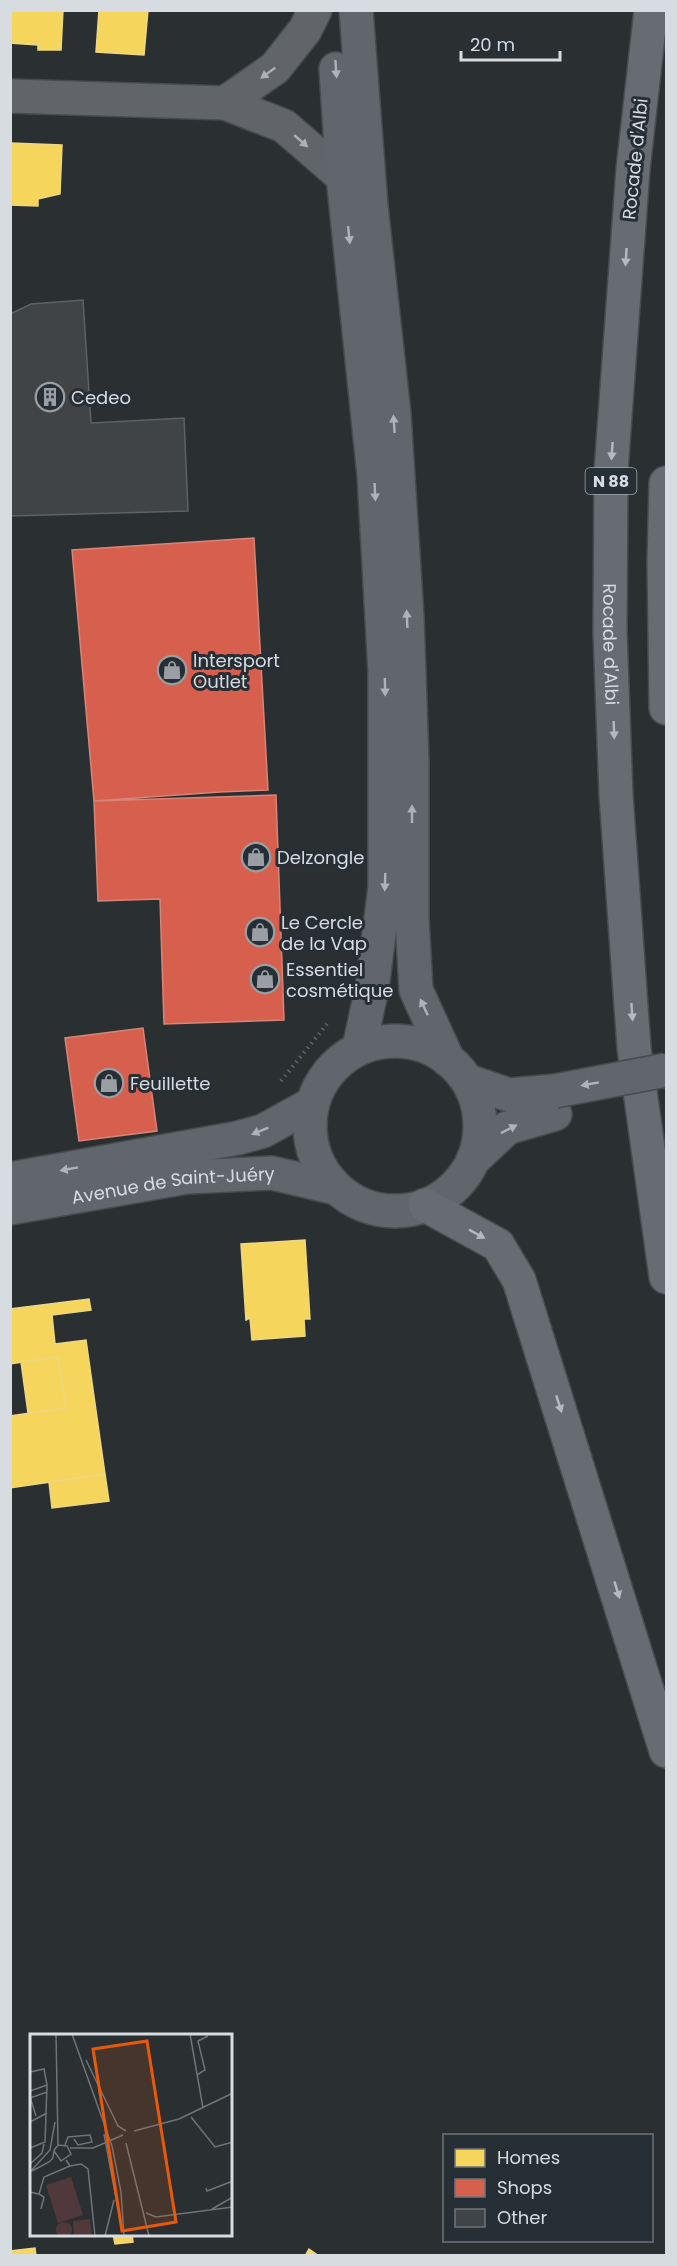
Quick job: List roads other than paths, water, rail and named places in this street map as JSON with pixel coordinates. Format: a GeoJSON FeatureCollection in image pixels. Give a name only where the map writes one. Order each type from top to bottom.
{"type":"FeatureCollection","features":[{"type":"Feature","properties":{"kind":"highway","name":"Rocade d'Albi"},"geometry":{"type":"LineString","coordinates":[[651,10],[633,169],[611,471],[610,632],[616,795],[634,1048],[666,1277]]}},
{"type":"Feature","properties":{"kind":"highway"},"geometry":{"type":"LineString","coordinates":[[666,483],[664,562],[666,708]]}},
{"type":"Feature","properties":{"kind":"highway"},"geometry":{"type":"LineString","coordinates":[[425,1205],[498,1245],[519,1280],[666,1751]]}},
{"type":"Feature","properties":{"kind":"main road"},"geometry":{"type":"LineString","coordinates":[[333,10],[343,177],[374,475],[385,684],[385,887],[372,988],[359,1048]]}},
{"type":"Feature","properties":{"kind":"main road"},"geometry":{"type":"LineString","coordinates":[[356,10],[371,206],[394,414],[407,616],[412,762],[412,919],[416,990],[458,1071],[476,1100],[480,1120],[479,1140],[473,1160],[462,1179],[445,1194],[425,1205],[402,1210],[378,1209],[356,1201],[336,1188],[318,1163],[310,1134],[312,1104],[322,1081],[338,1062],[359,1048],[382,1041],[405,1041],[428,1048],[458,1071],[509,1095],[555,1102],[666,1094]]}},
{"type":"Feature","properties":{"kind":"main road"},"geometry":{"type":"LineString","coordinates":[[473,1160],[507,1128],[555,1102],[666,1070]]}},
{"type":"Feature","properties":{"kind":"main road","name":"Avenue de Saint-Juéry"},"geometry":{"type":"LineString","coordinates":[[10,1179],[238,1138],[263,1131],[312,1104]]}},
{"type":"Feature","properties":{"kind":"main road","name":"Avenue de Saint-Juéry"},"geometry":{"type":"LineString","coordinates":[[10,1208],[187,1177],[273,1173],[336,1188]]}},
{"type":"Feature","properties":{"kind":"street"},"geometry":{"type":"LineString","coordinates":[[225,104],[275,68],[305,30],[315,10]]}},
{"type":"Feature","properties":{"kind":"street"},"geometry":{"type":"LineString","coordinates":[[10,96],[225,104],[284,126],[343,177]]}},
{"type":"Feature","properties":{"kind":"place","name":"Cedeo"},"geometry":{"type":"Point","coordinates":[50,397]}},
{"type":"Feature","properties":{"kind":"place","name":"Intersport Outlet"},"geometry":{"type":"Point","coordinates":[172,670]}},
{"type":"Feature","properties":{"kind":"place","name":"Delzongle"},"geometry":{"type":"Point","coordinates":[256,857]}},
{"type":"Feature","properties":{"kind":"place","name":"Le Cercle de la Vap"},"geometry":{"type":"Point","coordinates":[260,932]}},
{"type":"Feature","properties":{"kind":"place","name":"Essentiel cosmétique"},"geometry":{"type":"Point","coordinates":[265,979]}},
{"type":"Feature","properties":{"kind":"place","name":"Feuillette"},"geometry":{"type":"Point","coordinates":[109,1083]}}]}
